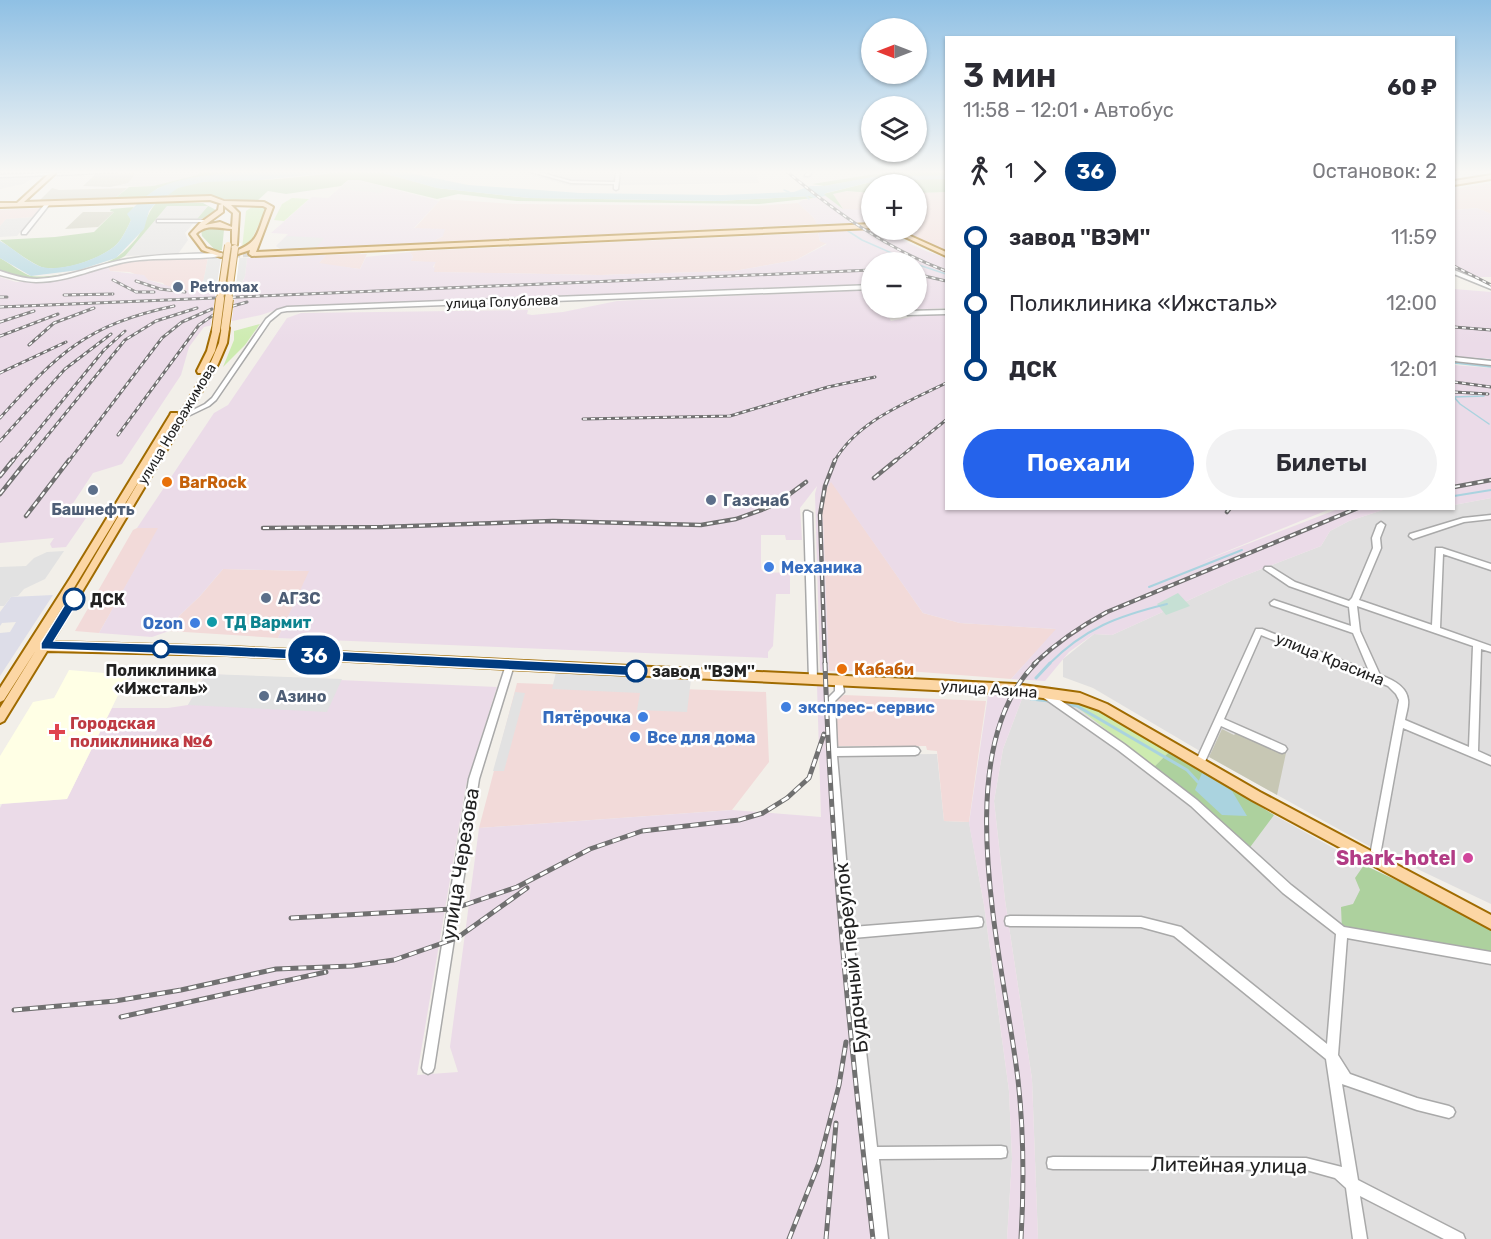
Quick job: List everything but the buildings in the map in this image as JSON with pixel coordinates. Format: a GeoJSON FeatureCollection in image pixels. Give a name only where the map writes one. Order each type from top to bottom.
{"type":"FeatureCollection","features":[{"type":"Feature","properties":{"kind":"main road"},"geometry":{"type":"LineString","coordinates":[[196,229],[193,234],[200,247],[208,252],[221,255]]}},
{"type":"Feature","properties":{"kind":"main road","name":"улица Новоажимова"},"geometry":{"type":"LineString","coordinates":[[230,229],[232,244]]}},
{"type":"Feature","properties":{"kind":"main road","name":"улица Новоажимова"},"geometry":{"type":"LineString","coordinates":[[0,698],[40,646],[218,356],[235,229]]}},
{"type":"Feature","properties":{"kind":"main road"},"geometry":{"type":"LineString","coordinates":[[262,229],[252,254],[808,229]]}},
{"type":"Feature","properties":{"kind":"main road"},"geometry":{"type":"LineString","coordinates":[[258,239],[264,247],[278,252]]}},
{"type":"Feature","properties":{"kind":"main road"},"geometry":{"type":"LineString","coordinates":[[232,254],[248,249],[258,239]]}},
{"type":"Feature","properties":{"kind":"main road"},"geometry":{"type":"LineString","coordinates":[[915,240],[945,254]]}},
{"type":"Feature","properties":{"kind":"main road","name":"улица Новоажимова"},"geometry":{"type":"LineString","coordinates":[[0,718],[205,364],[221,329]]}},
{"type":"Feature","properties":{"kind":"main road","name":"улица Азина"},"geometry":{"type":"LineString","coordinates":[[40,646],[226,651],[839,680],[1015,689],[1080,698],[1103,707],[1374,861],[1491,922]]}},
{"type":"Feature","properties":{"kind":"street"},"geometry":{"type":"LineString","coordinates":[[24,233],[27,229]]}},
{"type":"Feature","properties":{"kind":"street"},"geometry":{"type":"LineString","coordinates":[[0,273],[18,280],[67,278],[130,260],[221,255]]}},
{"type":"Feature","properties":{"kind":"street"},"geometry":{"type":"LineString","coordinates":[[1455,272],[1491,287]]}},
{"type":"Feature","properties":{"kind":"street","name":"улица Голублева"},"geometry":{"type":"LineString","coordinates":[[182,417],[204,407],[214,399],[268,320],[279,311],[287,309],[305,306],[385,306],[861,287]]}},
{"type":"Feature","properties":{"kind":"street"},"geometry":{"type":"LineString","coordinates":[[927,312],[945,312]]}},
{"type":"Feature","properties":{"kind":"street"},"geometry":{"type":"LineString","coordinates":[[1455,359],[1491,363]]}},
{"type":"Feature","properties":{"kind":"street"},"geometry":{"type":"LineString","coordinates":[[808,513],[813,679]]}},
{"type":"Feature","properties":{"kind":"street"},"geometry":{"type":"LineString","coordinates":[[1413,536],[1463,520],[1491,517]]}},
{"type":"Feature","properties":{"kind":"street"},"geometry":{"type":"LineString","coordinates":[[1376,676],[1356,631],[1353,603],[1377,549],[1376,538],[1381,525]]}},
{"type":"Feature","properties":{"kind":"street"},"geometry":{"type":"LineString","coordinates":[[1436,630],[1439,550],[1491,567]]}},
{"type":"Feature","properties":{"kind":"street"},"geometry":{"type":"LineString","coordinates":[[1268,569],[1292,584],[1491,649]]}},
{"type":"Feature","properties":{"kind":"street"},"geometry":{"type":"LineString","coordinates":[[1274,603],[1356,631]]}},
{"type":"Feature","properties":{"kind":"street","name":"улица Красина"},"geometry":{"type":"LineString","coordinates":[[1220,721],[1259,631],[1391,683],[1400,691],[1404,700],[1400,722]]}},
{"type":"Feature","properties":{"kind":"street"},"geometry":{"type":"LineString","coordinates":[[1473,754],[1477,644]]}},
{"type":"Feature","properties":{"kind":"street","name":"улица Черезова"},"geometry":{"type":"LineString","coordinates":[[429,1068],[474,779],[510,665]]}},
{"type":"Feature","properties":{"kind":"street","name":"Будочный переулок"},"geometry":{"type":"LineString","coordinates":[[839,680],[840,692],[830,700],[832,752],[847,933],[881,1239]]}},
{"type":"Feature","properties":{"kind":"street"},"geometry":{"type":"LineString","coordinates":[[1043,693],[1121,747],[1194,803],[1287,890],[1342,932],[1491,958]]}},
{"type":"Feature","properties":{"kind":"street"},"geometry":{"type":"LineString","coordinates":[[1200,763],[1220,721],[1282,749]]}},
{"type":"Feature","properties":{"kind":"street"},"geometry":{"type":"LineString","coordinates":[[1374,861],[1400,722],[1491,761]]}},
{"type":"Feature","properties":{"kind":"street"},"geometry":{"type":"LineString","coordinates":[[832,752],[915,751]]}},
{"type":"Feature","properties":{"kind":"street"},"geometry":{"type":"LineString","coordinates":[[1010,921],[1141,922],[1177,931],[1332,1056],[1346,1079],[1417,1104],[1449,1112]]}},
{"type":"Feature","properties":{"kind":"street"},"geometry":{"type":"LineString","coordinates":[[847,933],[978,922]]}},
{"type":"Feature","properties":{"kind":"street"},"geometry":{"type":"LineString","coordinates":[[1342,932],[1332,1056],[1360,1239]]}},
{"type":"Feature","properties":{"kind":"street"},"geometry":{"type":"LineString","coordinates":[[871,1153],[1000,1152]]}},
{"type":"Feature","properties":{"kind":"street","name":"Литейная улица"},"geometry":{"type":"LineString","coordinates":[[1053,1162],[1306,1164],[1339,1172],[1351,1184],[1458,1239]]}},
{"type":"Feature","properties":{"kind":"shaded area"},"geometry":{"type":"Polygon","coordinates":[[[0,229],[23,229],[17,236],[0,237],[0,229]]]}},
{"type":"Feature","properties":{"kind":"shaded area"},"geometry":{"type":"Polygon","coordinates":[[[148,229],[189,229],[185,233],[188,240],[178,254],[125,256],[148,229]]]}},
{"type":"Feature","properties":{"kind":"shaded area"},"geometry":{"type":"Polygon","coordinates":[[[276,229],[445,229],[443,236],[430,243],[282,250],[276,246],[288,234],[271,233],[276,229]]]}},
{"type":"Feature","properties":{"kind":"shaded area"},"geometry":{"type":"Polygon","coordinates":[[[414,229],[719,229],[430,243],[443,236],[414,229]]]}},
{"type":"Feature","properties":{"kind":"shaded area"},"geometry":{"type":"Polygon","coordinates":[[[927,229],[945,229],[945,252],[921,240],[927,240],[927,229]]]}},
{"type":"Feature","properties":{"kind":"shaded area"},"geometry":{"type":"Polygon","coordinates":[[[1455,229],[1491,229],[1491,277],[1473,277],[1455,269],[1455,229]]]}},
{"type":"Feature","properties":{"kind":"shaded area"},"geometry":{"type":"Polygon","coordinates":[[[861,230],[861,240],[902,240],[945,258],[945,308],[927,309],[927,252],[861,252],[861,284],[288,306],[261,315],[204,327],[189,347],[181,375],[122,464],[93,473],[68,511],[86,518],[66,547],[52,548],[50,544],[54,538],[0,543],[0,277],[16,282],[65,280],[108,267],[110,271],[144,275],[148,280],[172,287],[170,290],[213,290],[214,284],[242,284],[247,258],[326,255],[319,263],[360,269],[366,257],[410,252],[413,257],[411,261],[436,262],[433,267],[434,272],[600,275],[734,271],[796,260],[827,244],[820,241],[818,232],[861,230]]]}},
{"type":"Feature","properties":{"kind":"shaded area"},"geometry":{"type":"Polygon","coordinates":[[[818,233],[820,241],[827,243],[796,260],[734,271],[600,275],[433,272],[435,263],[410,261],[413,257],[410,252],[419,251],[818,233]]]}},
{"type":"Feature","properties":{"kind":"shaded area"},"geometry":{"type":"Polygon","coordinates":[[[287,236],[324,238],[316,248],[282,250],[276,246],[287,236]]]}},
{"type":"Feature","properties":{"kind":"shaded area"},"geometry":{"type":"Polygon","coordinates":[[[367,254],[360,269],[318,264],[326,255],[367,254]]]}},
{"type":"Feature","properties":{"kind":"shaded area"},"geometry":{"type":"Polygon","coordinates":[[[208,258],[203,283],[214,284],[214,290],[169,290],[163,283],[148,280],[130,272],[110,271],[108,267],[129,261],[208,258]]]}},
{"type":"Feature","properties":{"kind":"shaded area"},"geometry":{"type":"Polygon","coordinates":[[[208,258],[247,258],[245,276],[241,285],[203,283],[208,258]]]}},
{"type":"Feature","properties":{"kind":"shaded area"},"geometry":{"type":"Polygon","coordinates":[[[1455,289],[1491,292],[1491,359],[1455,356],[1455,289]]]}},
{"type":"Feature","properties":{"kind":"shaded area"},"geometry":{"type":"Polygon","coordinates":[[[861,290],[861,318],[889,318],[891,321],[927,318],[927,315],[945,315],[945,510],[1328,510],[1198,563],[1335,510],[1383,510],[1349,521],[1330,531],[1321,546],[1233,580],[1112,635],[1094,634],[1069,652],[1045,681],[1011,679],[1056,629],[960,623],[923,613],[831,482],[820,499],[829,671],[820,671],[815,494],[817,486],[800,508],[802,540],[786,540],[785,535],[761,535],[761,569],[765,573],[790,572],[790,594],[776,594],[773,646],[768,652],[768,658],[278,638],[309,571],[223,569],[179,616],[169,631],[152,637],[99,633],[158,528],[137,528],[214,413],[228,405],[287,318],[301,313],[528,310],[527,314],[532,315],[563,312],[617,301],[861,290]]]}},
{"type":"Feature","properties":{"kind":"shaded area"},"geometry":{"type":"Polygon","coordinates":[[[1455,365],[1491,368],[1491,498],[1455,505],[1455,365]]]}},
{"type":"Feature","properties":{"kind":"shaded area"},"geometry":{"type":"Polygon","coordinates":[[[831,481],[923,613],[960,623],[1057,629],[1011,679],[908,671],[829,671],[820,499],[831,481]]]}},
{"type":"Feature","properties":{"kind":"shaded area"},"geometry":{"type":"Polygon","coordinates":[[[1491,498],[1491,904],[1369,846],[1227,767],[1093,688],[1063,677],[1063,659],[1094,634],[1112,635],[1233,580],[1321,546],[1330,531],[1349,521],[1383,510],[1455,510],[1455,505],[1491,498]]]}},
{"type":"Feature","properties":{"kind":"shaded area"},"geometry":{"type":"Polygon","coordinates":[[[159,528],[99,633],[75,631],[133,530],[159,528]]]}},
{"type":"Feature","properties":{"kind":"shaded area"},"geometry":{"type":"Polygon","coordinates":[[[64,551],[45,579],[24,589],[18,596],[11,597],[4,606],[0,606],[0,567],[26,566],[34,558],[47,552],[64,551]]]}},
{"type":"Feature","properties":{"kind":"shaded area"},"geometry":{"type":"Polygon","coordinates":[[[223,569],[310,571],[278,638],[169,631],[179,616],[223,569]]]}},
{"type":"Feature","properties":{"kind":"shaded area"},"geometry":{"type":"Polygon","coordinates":[[[1178,593],[1190,606],[1166,615],[1157,604],[1178,593]]]}},
{"type":"Feature","properties":{"kind":"shaded area"},"geometry":{"type":"Polygon","coordinates":[[[53,595],[0,676],[0,633],[10,632],[16,622],[2,623],[0,626],[0,612],[11,597],[53,595]]]}},
{"type":"Feature","properties":{"kind":"shaded area","name":"Городская поликлиника №6"},"geometry":{"type":"Polygon","coordinates":[[[69,670],[128,675],[67,799],[0,804],[0,756],[33,702],[54,698],[69,670]]]}},
{"type":"Feature","properties":{"kind":"shaded area"},"geometry":{"type":"Polygon","coordinates":[[[556,672],[691,679],[687,712],[637,710],[640,693],[552,689],[556,672]]]}},
{"type":"Feature","properties":{"kind":"shaded area"},"geometry":{"type":"Polygon","coordinates":[[[206,674],[497,687],[466,785],[417,1075],[458,1072],[450,1047],[479,828],[732,810],[821,817],[817,686],[829,687],[830,755],[877,1239],[0,1239],[0,808],[2,804],[67,799],[112,708],[168,708],[188,705],[206,674]]]}},
{"type":"Feature","properties":{"kind":"shaded area","name":"Азино"},"geometry":{"type":"Polygon","coordinates":[[[206,674],[342,679],[327,712],[188,705],[206,674]]]}},
{"type":"Feature","properties":{"kind":"shaded area"},"geometry":{"type":"Polygon","coordinates":[[[517,683],[766,692],[769,762],[732,810],[479,828],[517,683]]]}},
{"type":"Feature","properties":{"kind":"shaded area"},"geometry":{"type":"Polygon","coordinates":[[[515,692],[525,693],[504,771],[493,771],[515,692]]]}},
{"type":"Feature","properties":{"kind":"shaded area"},"geometry":{"type":"Polygon","coordinates":[[[844,695],[986,701],[969,822],[944,821],[937,751],[927,750],[926,746],[835,746],[833,702],[844,695]]]}},
{"type":"Feature","properties":{"kind":"shaded area"},"geometry":{"type":"Polygon","coordinates":[[[988,695],[1023,696],[1003,749],[994,801],[1005,900],[1032,1079],[1038,1239],[1007,1239],[1012,1159],[1009,1091],[984,905],[969,823],[988,695]]]}},
{"type":"Feature","properties":{"kind":"shaded area"},"geometry":{"type":"Polygon","coordinates":[[[1023,696],[1068,700],[1114,716],[1274,815],[1364,865],[1491,924],[1491,1239],[1038,1239],[1032,1079],[1005,900],[994,801],[1003,749],[1023,696]]]}},
{"type":"Feature","properties":{"kind":"shaded area"},"geometry":{"type":"Polygon","coordinates":[[[1222,729],[1234,735],[1237,732],[1286,753],[1277,795],[1209,757],[1222,729]]]}},
{"type":"Feature","properties":{"kind":"shaded area"},"geometry":{"type":"Polygon","coordinates":[[[937,754],[944,821],[969,822],[984,905],[1009,1091],[1012,1159],[1007,1239],[877,1239],[830,755],[937,754]]]}},
{"type":"Feature","properties":{"kind":"green space"},"geometry":{"type":"Polygon","coordinates":[[[97,229],[127,229],[117,244],[102,255],[80,264],[57,268],[39,266],[0,240],[55,237],[94,232],[97,229]]]}},
{"type":"Feature","properties":{"kind":"green space"},"geometry":{"type":"Polygon","coordinates":[[[148,229],[125,256],[110,264],[67,277],[20,279],[0,270],[0,258],[28,275],[36,276],[72,272],[97,266],[121,254],[142,230],[148,229]]]}},
{"type":"Feature","properties":{"kind":"green space"},"geometry":{"type":"Polygon","coordinates":[[[223,229],[222,250],[215,250],[202,236],[201,230],[223,229]]]}},
{"type":"Feature","properties":{"kind":"green space"},"geometry":{"type":"Polygon","coordinates":[[[244,229],[257,229],[251,241],[242,249],[244,229]]]}},
{"type":"Feature","properties":{"kind":"green space"},"geometry":{"type":"Polygon","coordinates":[[[260,324],[245,345],[223,367],[234,340],[234,331],[260,324]]]}},
{"type":"Feature","properties":{"kind":"green space"},"geometry":{"type":"Polygon","coordinates":[[[1068,700],[1093,706],[1170,751],[1154,767],[1068,700]]]}},
{"type":"Feature","properties":{"kind":"green space"},"geometry":{"type":"Polygon","coordinates":[[[1170,751],[1274,815],[1248,850],[1154,767],[1170,751]]]}},
{"type":"Feature","properties":{"kind":"green space"},"geometry":{"type":"Polygon","coordinates":[[[1364,865],[1491,925],[1491,956],[1342,930],[1341,907],[1353,904],[1360,890],[1355,878],[1364,865]]]}},
{"type":"Feature","properties":{"kind":"water"},"geometry":{"type":"Polygon","coordinates":[[[127,229],[144,229],[116,258],[79,270],[31,276],[0,258],[0,241],[39,266],[57,268],[80,263],[102,254],[117,244],[127,229]]]}},
{"type":"Feature","properties":{"kind":"water"},"geometry":{"type":"Polygon","coordinates":[[[1202,773],[1232,791],[1247,816],[1222,815],[1195,790],[1202,773]]]}},
{"type":"Feature","properties":{"kind":"pier"},"geometry":{"type":"Polygon","coordinates":[[[241,243],[231,327],[210,331],[223,245],[241,243]]]}},
{"type":"Feature","properties":{"kind":"waterway"},"geometry":{"type":"LineString","coordinates":[[848,231],[889,252]]}},
{"type":"Feature","properties":{"kind":"waterway"},"geometry":{"type":"LineString","coordinates":[[927,268],[945,274]]}},
{"type":"Feature","properties":{"kind":"waterway"},"geometry":{"type":"LineString","coordinates":[[1464,358],[1491,360]]}},
{"type":"Feature","properties":{"kind":"waterway"},"geometry":{"type":"LineString","coordinates":[[1455,363],[1491,367]]}},
{"type":"Feature","properties":{"kind":"waterway"},"geometry":{"type":"LineString","coordinates":[[1455,397],[1484,396]]}},
{"type":"Feature","properties":{"kind":"waterway"},"geometry":{"type":"LineString","coordinates":[[1455,398],[1489,424]]}},
{"type":"Feature","properties":{"kind":"waterway"},"geometry":{"type":"LineString","coordinates":[[1455,496],[1491,490]]}},
{"type":"Feature","properties":{"kind":"waterway"},"geometry":{"type":"LineString","coordinates":[[1149,587],[1242,550]]}},
{"type":"Feature","properties":{"kind":"waterway"},"geometry":{"type":"LineString","coordinates":[[1049,664],[1089,632],[1133,613],[1167,604]]}},
{"type":"Feature","properties":{"kind":"waterway"},"geometry":{"type":"LineString","coordinates":[[1036,678],[1049,664]]}},
{"type":"Feature","properties":{"kind":"waterway"},"geometry":{"type":"LineString","coordinates":[[1031,699],[1049,701]]}},
{"type":"Feature","properties":{"kind":"waterway"},"geometry":{"type":"LineString","coordinates":[[1067,704],[1077,706],[1187,770],[1198,782]]}},
{"type":"Feature","properties":{"kind":"tunnel"},"geometry":{"type":"LineString","coordinates":[[225,255],[252,254]]}},
{"type":"Feature","properties":{"kind":"railway"},"geometry":{"type":"LineString","coordinates":[[863,229],[902,251],[945,271]]}},
{"type":"Feature","properties":{"kind":"railway"},"geometry":{"type":"LineString","coordinates":[[1455,267],[1491,285]]}},
{"type":"Feature","properties":{"kind":"railway"},"geometry":{"type":"LineString","coordinates":[[0,307],[861,270]]}},
{"type":"Feature","properties":{"kind":"railway"},"geometry":{"type":"LineString","coordinates":[[927,277],[945,281]]}},
{"type":"Feature","properties":{"kind":"railway"},"geometry":{"type":"LineString","coordinates":[[113,280],[136,292],[154,292]]}},
{"type":"Feature","properties":{"kind":"railway"},"geometry":{"type":"LineString","coordinates":[[136,281],[160,289],[185,292]]}},
{"type":"Feature","properties":{"kind":"railway"},"geometry":{"type":"LineString","coordinates":[[64,295],[113,294]]}},
{"type":"Feature","properties":{"kind":"railway"},"geometry":{"type":"LineString","coordinates":[[0,297],[7,297]]}},
{"type":"Feature","properties":{"kind":"railway"},"geometry":{"type":"LineString","coordinates":[[118,435],[199,325],[222,309],[247,302]]}},
{"type":"Feature","properties":{"kind":"railway"},"geometry":{"type":"LineString","coordinates":[[0,418],[39,376],[76,345],[118,322],[174,306]]}},
{"type":"Feature","properties":{"kind":"railway"},"geometry":{"type":"LineString","coordinates":[[29,345],[54,323],[94,308]]}},
{"type":"Feature","properties":{"kind":"railway"},"geometry":{"type":"LineString","coordinates":[[26,462],[125,340],[156,321],[197,308]]}},
{"type":"Feature","properties":{"kind":"railway"},"geometry":{"type":"LineString","coordinates":[[68,462],[162,338],[182,322],[212,309]]}},
{"type":"Feature","properties":{"kind":"railway"},"geometry":{"type":"LineString","coordinates":[[0,322],[34,311]]}},
{"type":"Feature","properties":{"kind":"railway"},"geometry":{"type":"LineString","coordinates":[[0,336],[58,314]]}},
{"type":"Feature","properties":{"kind":"railway"},"geometry":{"type":"LineString","coordinates":[[1455,327],[1491,330]]}},
{"type":"Feature","properties":{"kind":"railway"},"geometry":{"type":"LineString","coordinates":[[12,462],[104,350],[125,331]]}},
{"type":"Feature","properties":{"kind":"railway"},"geometry":{"type":"LineString","coordinates":[[0,441],[65,369],[111,334]]}},
{"type":"Feature","properties":{"kind":"railway"},"geometry":{"type":"LineString","coordinates":[[0,373],[66,342]]}},
{"type":"Feature","properties":{"kind":"railway"},"geometry":{"type":"LineString","coordinates":[[583,419],[730,416],[828,387],[875,377]]}},
{"type":"Feature","properties":{"kind":"railway"},"geometry":{"type":"LineString","coordinates":[[1455,382],[1491,387]]}},
{"type":"Feature","properties":{"kind":"railway"},"geometry":{"type":"LineString","coordinates":[[834,461],[856,435],[869,424],[945,383]]}},
{"type":"Feature","properties":{"kind":"railway"},"geometry":{"type":"LineString","coordinates":[[1455,392],[1488,394]]}},
{"type":"Feature","properties":{"kind":"railway"},"geometry":{"type":"LineString","coordinates":[[894,462],[945,421]]}},
{"type":"Feature","properties":{"kind":"railway"},"geometry":{"type":"LineString","coordinates":[[0,476],[13,460]]}},
{"type":"Feature","properties":{"kind":"railway"},"geometry":{"type":"LineString","coordinates":[[0,494],[27,460]]}},
{"type":"Feature","properties":{"kind":"railway"},"geometry":{"type":"LineString","coordinates":[[26,516],[69,460]]}},
{"type":"Feature","properties":{"kind":"railway"},"geometry":{"type":"LineString","coordinates":[[874,478],[896,460]]}},
{"type":"Feature","properties":{"kind":"railway"},"geometry":{"type":"LineString","coordinates":[[825,664],[820,515],[825,486],[834,461]]}},
{"type":"Feature","properties":{"kind":"railway"},"geometry":{"type":"LineString","coordinates":[[1455,487],[1491,480]]}},
{"type":"Feature","properties":{"kind":"railway"},"geometry":{"type":"LineString","coordinates":[[263,528],[383,527],[553,521],[701,525],[736,519],[764,509],[779,502],[806,482]]}},
{"type":"Feature","properties":{"kind":"railway"},"geometry":{"type":"LineString","coordinates":[[1034,664],[1068,636],[1107,612],[1353,510]]}},
{"type":"Feature","properties":{"kind":"railway"},"geometry":{"type":"LineString","coordinates":[[825,663],[832,808],[843,952],[873,1239]]}},
{"type":"Feature","properties":{"kind":"railway"},"geometry":{"type":"LineString","coordinates":[[1021,1239],[1023,1160],[1020,1100],[994,922],[988,862],[987,804],[993,750],[1009,702],[1036,663]]}},
{"type":"Feature","properties":{"kind":"railway"},"geometry":{"type":"LineString","coordinates":[[291,918],[453,909],[517,887],[590,849],[642,831],[739,820],[763,813],[787,798],[809,778],[824,734]]}},
{"type":"Feature","properties":{"kind":"railway"},"geometry":{"type":"LineString","coordinates":[[14,1010],[115,1001],[181,990],[276,969],[352,966],[394,960],[457,938],[527,888]]}},
{"type":"Feature","properties":{"kind":"railway"},"geometry":{"type":"LineString","coordinates":[[121,1017],[326,972]]}},
{"type":"Feature","properties":{"kind":"railway"},"geometry":{"type":"LineString","coordinates":[[789,1239],[819,1163],[839,1085],[846,1042]]}},
{"type":"Feature","properties":{"kind":"railway"},"geometry":{"type":"LineString","coordinates":[[826,1239],[836,1123]]}},
{"type":"Feature","properties":{"kind":"bus line","name":"36"},"geometry":{"type":"LineString","coordinates":[[74,599],[45,646],[226,651],[636,671]]}},
{"type":"Feature","properties":{"kind":"place","name":"Petromax"},"geometry":{"type":"Point","coordinates":[178,287]}},
{"type":"Feature","properties":{"kind":"place","name":"BarRock"},"geometry":{"type":"Point","coordinates":[167,482]}},
{"type":"Feature","properties":{"kind":"place","name":"Башнефть"},"geometry":{"type":"Point","coordinates":[93,490]}},
{"type":"Feature","properties":{"kind":"place","name":"Газснаб"},"geometry":{"type":"Point","coordinates":[711,500]}},
{"type":"Feature","properties":{"kind":"place","name":"Механика"},"geometry":{"type":"Point","coordinates":[769,567]}},
{"type":"Feature","properties":{"kind":"place","name":"АГЗС"},"geometry":{"type":"Point","coordinates":[266,598]}},
{"type":"Feature","properties":{"kind":"place","name":"ДСК"},"geometry":{"type":"Point","coordinates":[74,599]}},
{"type":"Feature","properties":{"kind":"place","name":"ТД Вармит"},"geometry":{"type":"Point","coordinates":[212,622]}},
{"type":"Feature","properties":{"kind":"place","name":"Ozon"},"geometry":{"type":"Point","coordinates":[195,623]}},
{"type":"Feature","properties":{"kind":"place","name":"Поликлиника «Ижсталь»"},"geometry":{"type":"Point","coordinates":[161,649]}},
{"type":"Feature","properties":{"kind":"place","name":"Кабаби"},"geometry":{"type":"Point","coordinates":[842,669]}},
{"type":"Feature","properties":{"kind":"place","name":"завод ''ВЭМ''"},"geometry":{"type":"Point","coordinates":[636,671]}},
{"type":"Feature","properties":{"kind":"place","name":"Азино"},"geometry":{"type":"Point","coordinates":[264,696]}},
{"type":"Feature","properties":{"kind":"place","name":"экспрес- сервис"},"geometry":{"type":"Point","coordinates":[786,707]}},
{"type":"Feature","properties":{"kind":"place","name":"Пятёрочка"},"geometry":{"type":"Point","coordinates":[643,717]}},
{"type":"Feature","properties":{"kind":"place","name":"Городская поликлиника №6"},"geometry":{"type":"Point","coordinates":[57,732]}},
{"type":"Feature","properties":{"kind":"place","name":"Все для дома"},"geometry":{"type":"Point","coordinates":[635,737]}},
{"type":"Feature","properties":{"kind":"place","name":"Shark-hotel"},"geometry":{"type":"Point","coordinates":[1468,858]}}]}
